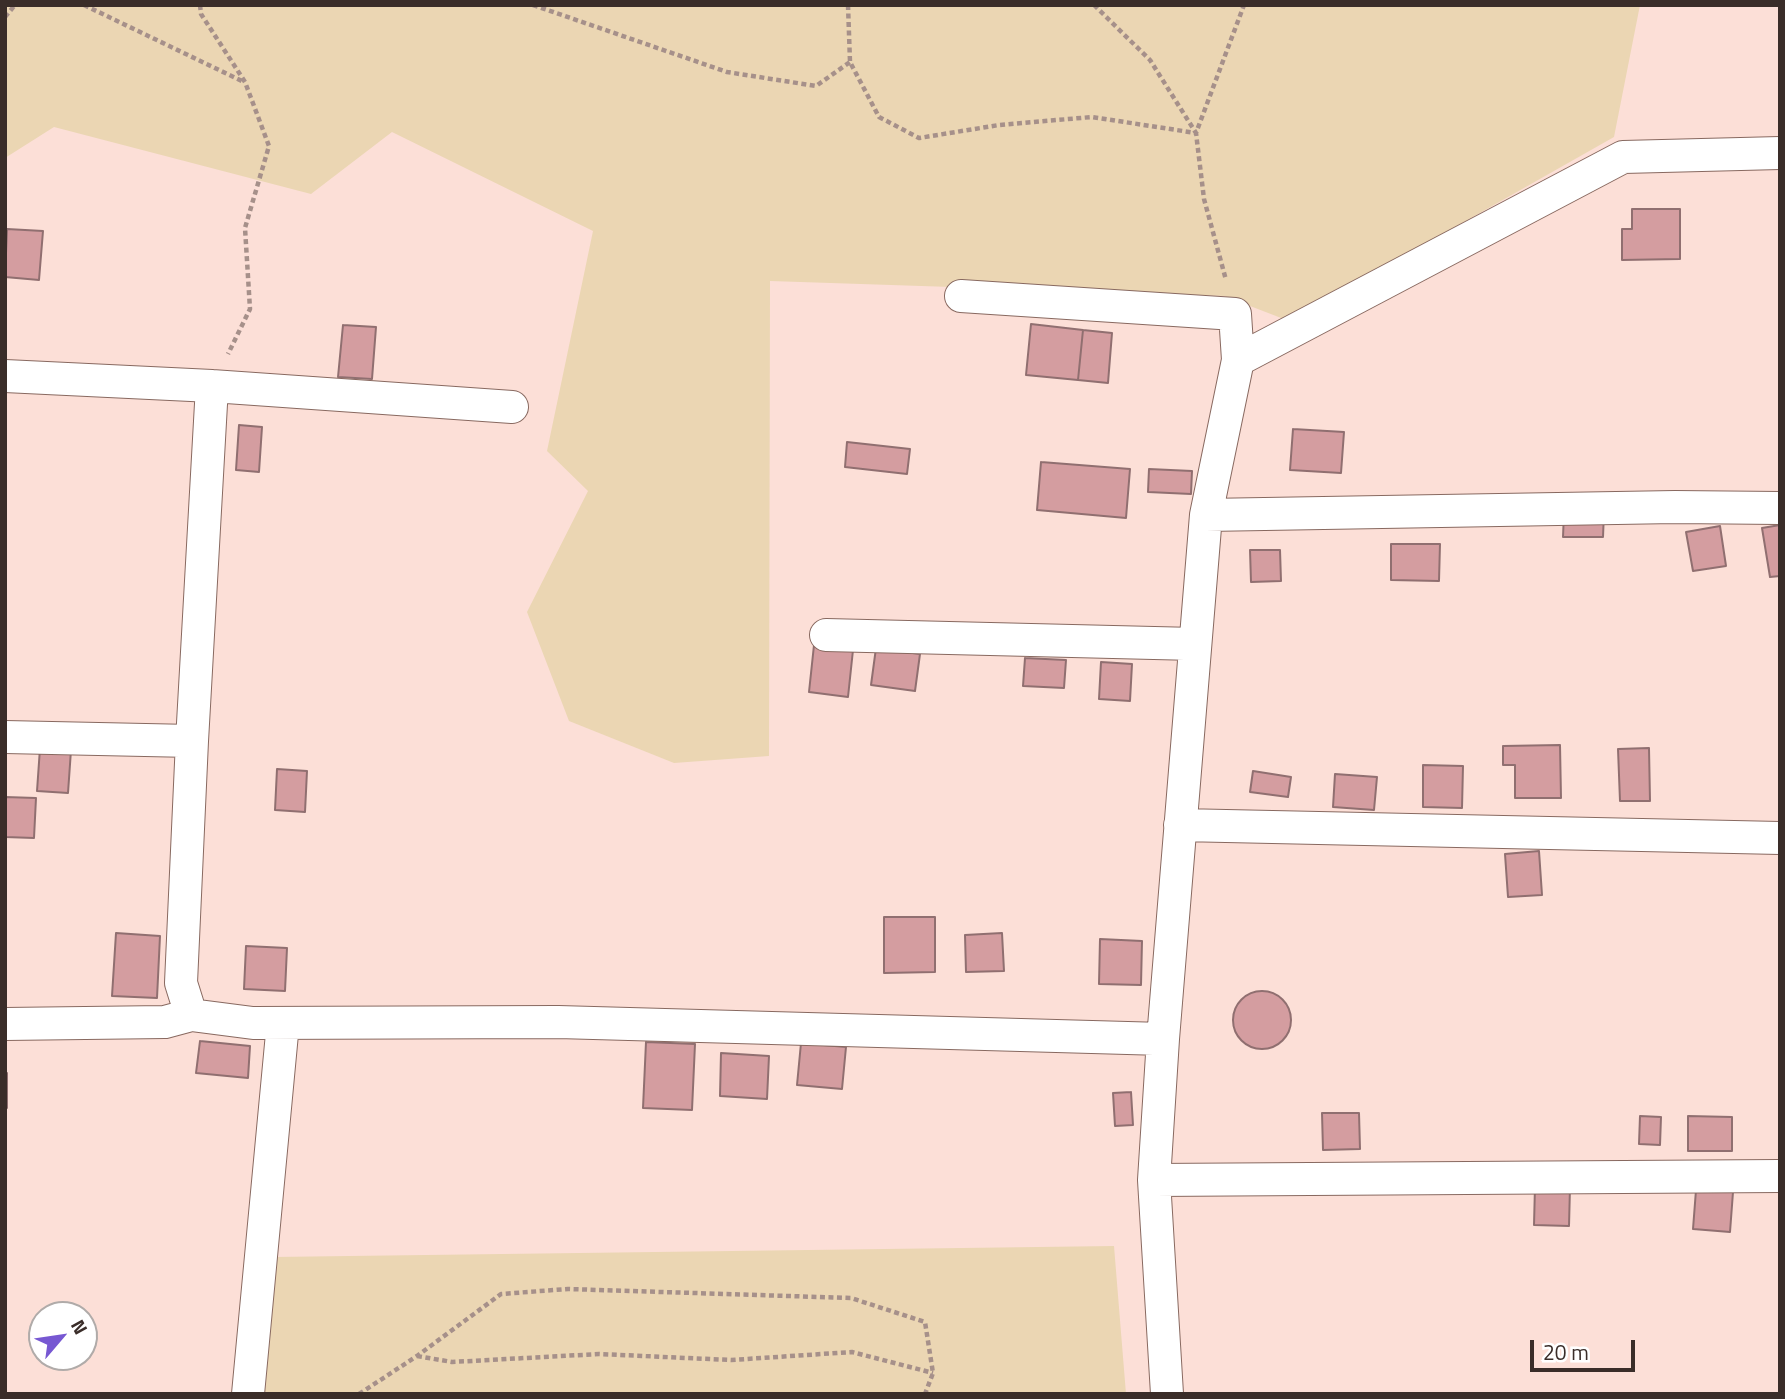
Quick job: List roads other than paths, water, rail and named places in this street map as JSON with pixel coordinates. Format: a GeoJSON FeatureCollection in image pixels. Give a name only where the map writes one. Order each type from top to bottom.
{"type":"FeatureCollection","features":[{"type":"Feature","properties":{"kind":"street"},"geometry":{"type":"LineString","coordinates":[[1238,360],[1623,157],[1780,153]]}},
{"type":"Feature","properties":{"kind":"street"},"geometry":{"type":"LineString","coordinates":[[961,296],[1235,314],[1238,360],[1206,515],[1154,1180],[1167,1394]]}},
{"type":"Feature","properties":{"kind":"street"},"geometry":{"type":"LineString","coordinates":[[5,376],[212,386],[512,407]]}},
{"type":"Feature","properties":{"kind":"street"},"geometry":{"type":"LineString","coordinates":[[191,1016],[181,983],[212,386]]}},
{"type":"Feature","properties":{"kind":"street"},"geometry":{"type":"LineString","coordinates":[[1206,515],[1675,507],[1780,508]]}},
{"type":"Feature","properties":{"kind":"street"},"geometry":{"type":"LineString","coordinates":[[826,635],[1195,644]]}},
{"type":"Feature","properties":{"kind":"street"},"geometry":{"type":"LineString","coordinates":[[5,737],[192,741]]}},
{"type":"Feature","properties":{"kind":"street"},"geometry":{"type":"LineString","coordinates":[[1180,825],[1780,838]]}},
{"type":"Feature","properties":{"kind":"street"},"geometry":{"type":"LineString","coordinates":[[5,1024],[166,1022],[191,1016],[253,1023],[558,1022],[1163,1039]]}},
{"type":"Feature","properties":{"kind":"street"},"geometry":{"type":"LineString","coordinates":[[248,1394],[283,1023]]}},
{"type":"Feature","properties":{"kind":"street"},"geometry":{"type":"LineString","coordinates":[[1154,1180],[1780,1176]]}}]}
